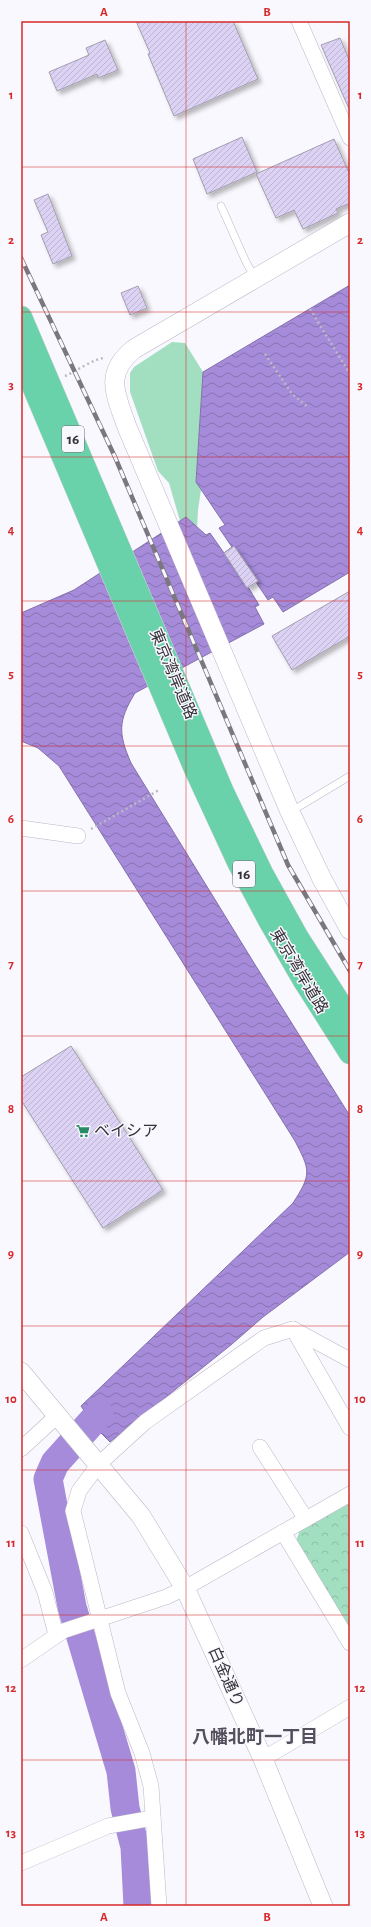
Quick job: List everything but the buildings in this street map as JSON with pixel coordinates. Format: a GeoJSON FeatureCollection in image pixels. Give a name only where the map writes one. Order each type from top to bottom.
{"type":"FeatureCollection","features":[{"type":"Feature","properties":{"kind":"highway","name":"東京湾岸道路"},"geometry":{"type":"LineString","coordinates":[[21,316],[118,566],[166,679],[238,862],[299,973],[350,1053]]}},
{"type":"Feature","properties":{"kind":"highway","name":"東京湾岸道路"},"geometry":{"type":"LineString","coordinates":[[21,358],[118,566]]}},
{"type":"Feature","properties":{"kind":"highway","name":"東京湾岸道路"},"geometry":{"type":"LineString","coordinates":[[166,679],[262,873],[298,938],[350,1019]]}},
{"type":"Feature","properties":{"kind":"street"},"geometry":{"type":"LineString","coordinates":[[299,21],[350,138]]}},
{"type":"Feature","properties":{"kind":"street"},"geometry":{"type":"LineString","coordinates":[[350,222],[134,349],[124,357],[119,364],[114,380],[117,398],[127,427],[290,812],[325,885],[350,930]]}},
{"type":"Feature","properties":{"kind":"street"},"geometry":{"type":"LineString","coordinates":[[21,828],[78,836]]}},
{"type":"Feature","properties":{"kind":"street"},"geometry":{"type":"LineString","coordinates":[[293,1329],[350,1428]]}},
{"type":"Feature","properties":{"kind":"street"},"geometry":{"type":"LineString","coordinates":[[159,1906],[151,1786],[142,1754],[118,1693],[94,1620],[73,1511],[79,1491],[99,1464],[146,1422],[264,1338],[293,1329],[350,1360]]}},
{"type":"Feature","properties":{"kind":"street"},"geometry":{"type":"LineString","coordinates":[[21,1372],[58,1415],[21,1449]]}},
{"type":"Feature","properties":{"kind":"street","name":"白金通り"},"geometry":{"type":"LineString","coordinates":[[58,1415],[141,1516],[185,1588],[263,1759],[323,1906]]}},
{"type":"Feature","properties":{"kind":"street"},"geometry":{"type":"LineString","coordinates":[[260,1447],[306,1519]]}},
{"type":"Feature","properties":{"kind":"street"},"geometry":{"type":"LineString","coordinates":[[21,1660],[60,1633],[94,1620],[166,1597],[185,1588],[350,1494]]}},
{"type":"Feature","properties":{"kind":"street"},"geometry":{"type":"LineString","coordinates":[[283,1532],[350,1643]]}},
{"type":"Feature","properties":{"kind":"street"},"geometry":{"type":"LineString","coordinates":[[21,1533],[60,1633]]}},
{"type":"Feature","properties":{"kind":"street"},"geometry":{"type":"LineString","coordinates":[[263,1759],[350,1707]]}},
{"type":"Feature","properties":{"kind":"street"},"geometry":{"type":"LineString","coordinates":[[21,1863],[108,1826],[153,1818]]}},
{"type":"Feature","properties":{"kind":"lane"},"geometry":{"type":"LineString","coordinates":[[221,206],[246,262],[255,278]]}},
{"type":"Feature","properties":{"kind":"lane"},"geometry":{"type":"LineString","coordinates":[[290,812],[350,776]]}},
{"type":"Feature","properties":{"kind":"path"},"geometry":{"type":"LineString","coordinates":[[310,309],[350,374]]}},
{"type":"Feature","properties":{"kind":"path"},"geometry":{"type":"LineString","coordinates":[[265,354],[292,394],[308,407]]}},
{"type":"Feature","properties":{"kind":"path"},"geometry":{"type":"LineString","coordinates":[[62,377],[83,368],[97,359],[124,357]]}},
{"type":"Feature","properties":{"kind":"path"},"geometry":{"type":"LineString","coordinates":[[78,836],[159,790]]}},
{"type":"Feature","properties":{"kind":"green space"},"geometry":{"type":"Polygon","coordinates":[[[172,342],[185,343],[203,372],[196,482],[201,490],[197,528],[186,517],[180,521],[169,483],[158,471],[130,392],[130,373],[134,367],[172,342]]]}},
{"type":"Feature","properties":{"kind":"green space"},"geometry":{"type":"Polygon","coordinates":[[[350,1501],[350,1629],[296,1541],[300,1530],[350,1501]]]}},
{"type":"Feature","properties":{"kind":"water"},"geometry":{"type":"Polygon","coordinates":[[[350,285],[350,572],[283,612],[273,597],[268,600],[256,582],[248,587],[259,605],[255,607],[264,624],[135,693],[125,712],[122,735],[131,763],[350,1116],[350,1252],[263,1317],[232,1344],[110,1442],[96,1428],[81,1406],[293,1203],[303,1185],[307,1172],[304,1159],[295,1141],[59,766],[38,748],[21,741],[21,613],[74,590],[186,517],[206,535],[210,533],[224,553],[232,547],[219,528],[225,525],[196,482],[203,372],[350,285]]]}},
{"type":"Feature","properties":{"kind":"waterway"},"geometry":{"type":"LineString","coordinates":[[99,1414],[55,1463],[48,1479],[72,1607],[121,1771],[125,1808],[135,1847],[138,1906]]}},
{"type":"Feature","properties":{"kind":"railway"},"geometry":{"type":"LineString","coordinates":[[21,258],[115,457],[288,865],[350,971]]}},
{"type":"Feature","properties":{"kind":"place","name":"ベイシア"},"geometry":{"type":"Point","coordinates":[83,1131]}},
{"type":"Feature","properties":{"kind":"district","name":"八幡北町一丁目"},"geometry":{"type":"Point","coordinates":[255,1738]}}]}
